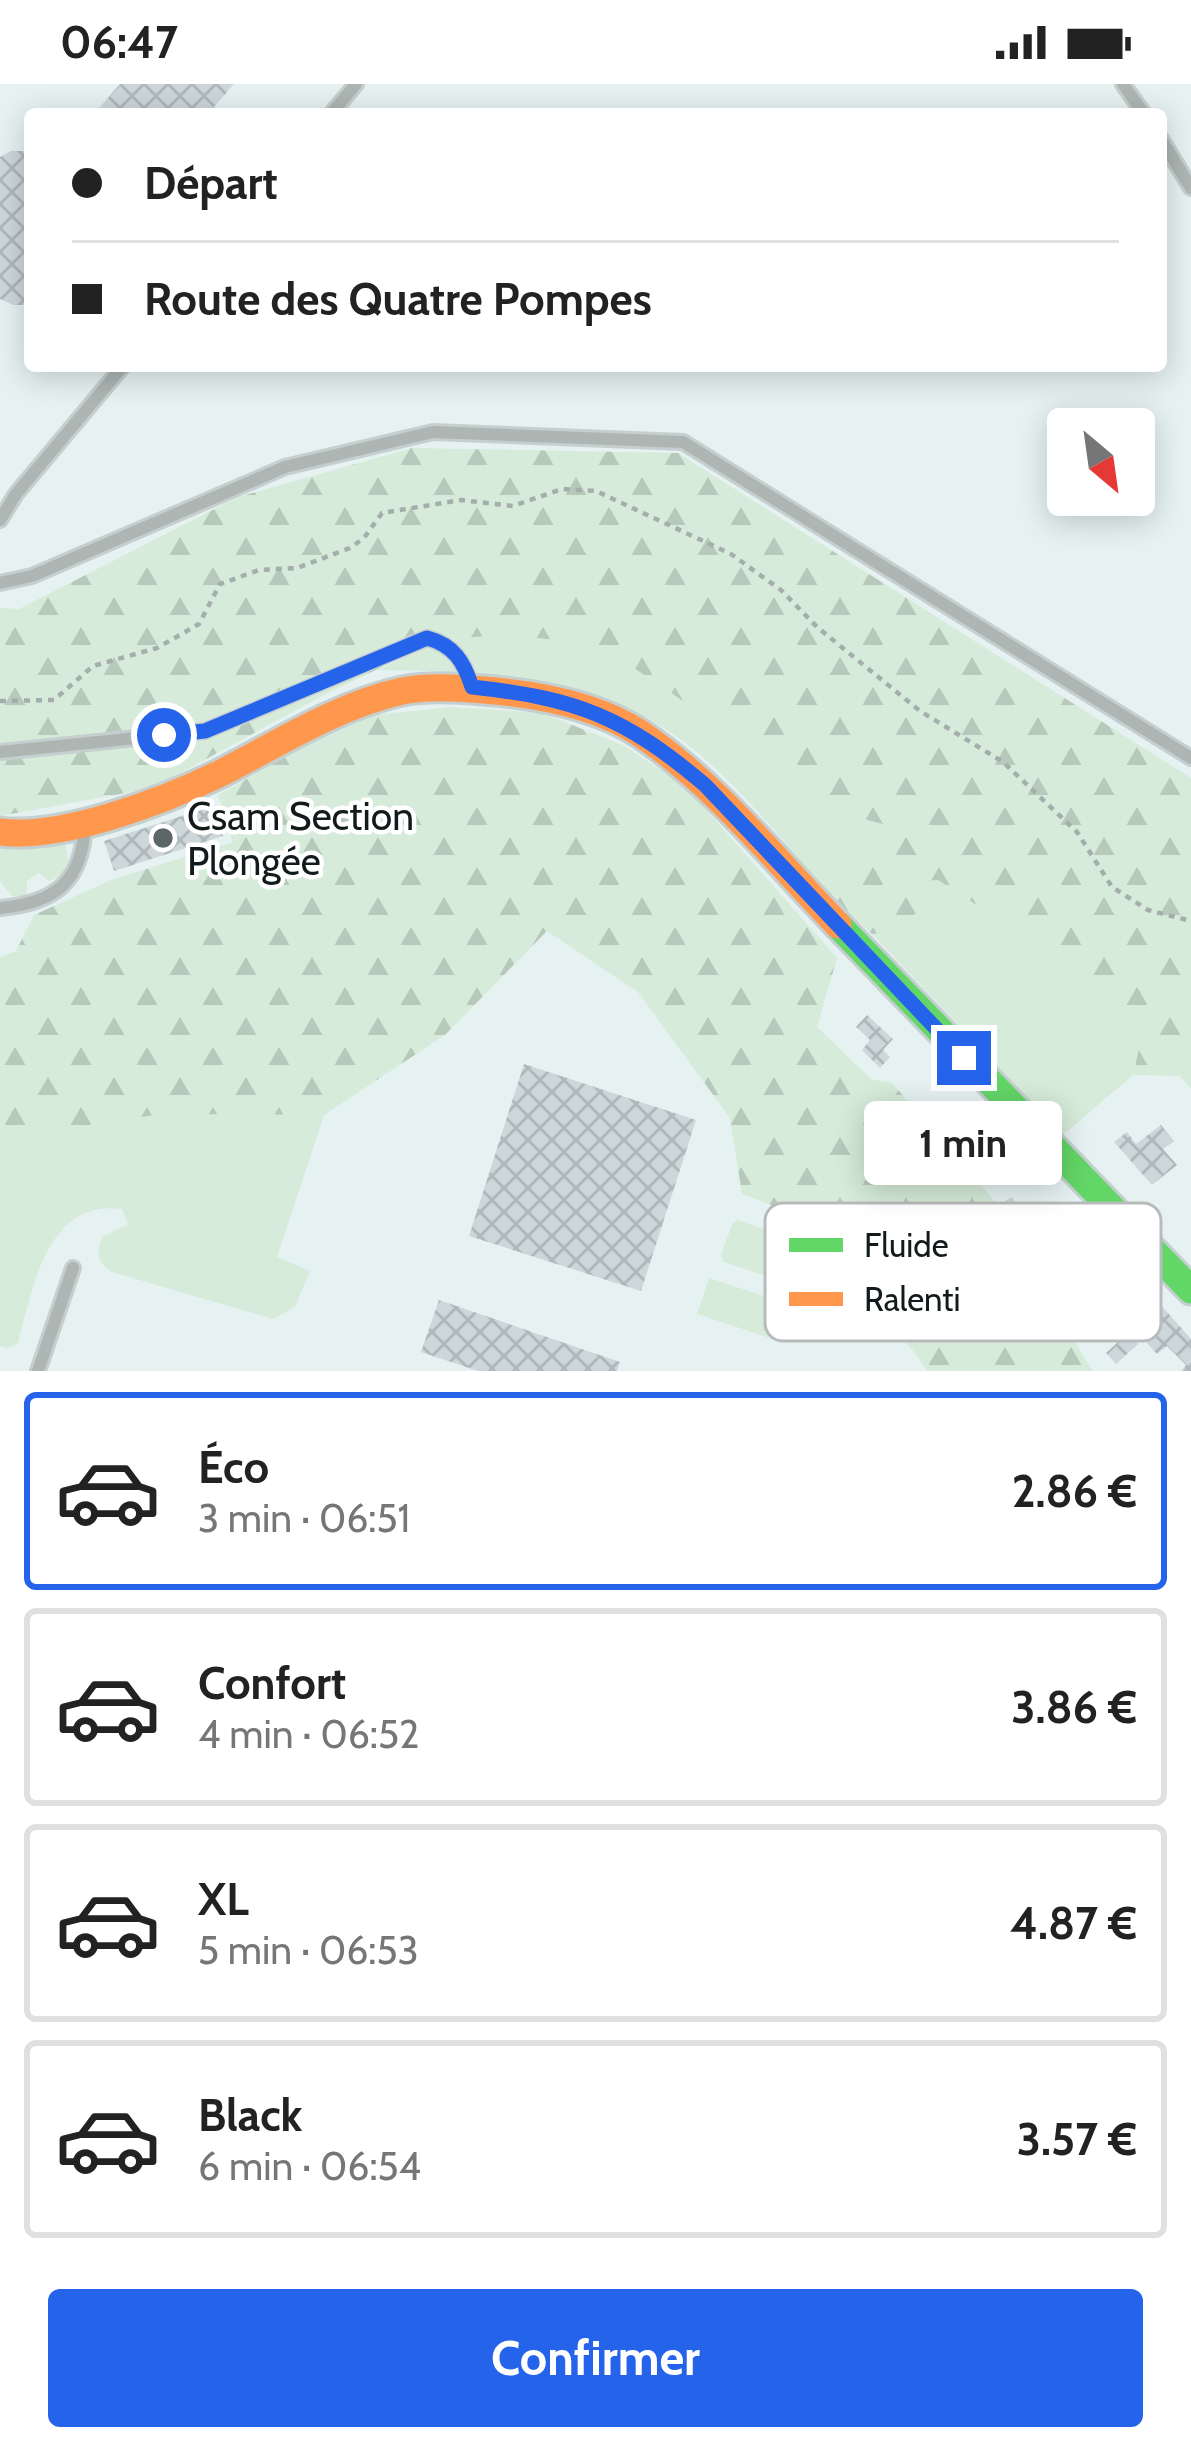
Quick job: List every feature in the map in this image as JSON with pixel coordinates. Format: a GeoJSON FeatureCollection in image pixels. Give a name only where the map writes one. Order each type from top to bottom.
{"type":"FeatureCollection","features":[{"type":"Feature","properties":{"kind":"street"},"geometry":{"type":"LineString","coordinates":[[0,832],[15,834],[85,822],[169,800],[244,758],[369,701],[416,690],[472,687],[571,704],[638,732],[705,785],[1105,1203]]}},
{"type":"Feature","properties":{"kind":"street"},"geometry":{"type":"LineString","coordinates":[[1161,1260],[1191,1290]]}},
{"type":"Feature","properties":{"kind":"lane"},"geometry":{"type":"LineString","coordinates":[[337,108],[356,84]]}},
{"type":"Feature","properties":{"kind":"lane"},"geometry":{"type":"LineString","coordinates":[[1167,149],[1191,188]]}},
{"type":"Feature","properties":{"kind":"lane"},"geometry":{"type":"LineString","coordinates":[[0,520],[16,494],[118,372]]}},
{"type":"Feature","properties":{"kind":"lane"},"geometry":{"type":"LineString","coordinates":[[0,583],[32,576],[285,467],[433,432],[683,442],[1191,758]]}},
{"type":"Feature","properties":{"kind":"lane"},"geometry":{"type":"LineString","coordinates":[[0,752],[205,731],[427,638],[457,655],[472,687]]}},
{"type":"Feature","properties":{"kind":"lane"},"geometry":{"type":"LineString","coordinates":[[0,908],[50,895],[73,878],[84,852],[85,822]]}},
{"type":"Feature","properties":{"kind":"lane"},"geometry":{"type":"LineString","coordinates":[[38,1371],[73,1268]]}},
{"type":"Feature","properties":{"kind":"path"},"geometry":{"type":"LineString","coordinates":[[0,701],[54,700],[93,666],[157,648],[199,624],[220,584],[259,569],[297,568],[350,548],[382,513],[461,500],[513,506],[562,489],[596,491],[731,554],[920,711],[1003,762],[1048,801],[1077,832],[1112,887],[1148,910],[1191,921]]}},
{"type":"Feature","properties":{"kind":"green space"},"geometry":{"type":"Polygon","coordinates":[[[412,448],[678,453],[1191,778],[1191,1089],[1179,1076],[1133,1075],[1140,1045],[1050,952],[938,880],[911,882],[916,913],[899,930],[872,934],[833,898],[860,867],[892,857],[886,825],[813,805],[747,744],[622,660],[567,641],[507,635],[440,639],[322,696],[153,788],[0,816],[0,608],[19,609],[238,497],[412,448]]]}},
{"type":"Feature","properties":{"kind":"green space"},"geometry":{"type":"Polygon","coordinates":[[[507,635],[567,641],[622,660],[747,744],[813,805],[886,825],[892,857],[860,867],[833,898],[726,778],[653,722],[617,704],[540,682],[379,670],[440,639],[507,635]]]}},
{"type":"Feature","properties":{"kind":"green space"},"geometry":{"type":"Polygon","coordinates":[[[452,707],[542,713],[625,746],[686,787],[837,958],[817,1027],[872,1080],[891,1082],[995,1203],[766,1203],[742,1194],[730,1118],[638,992],[547,931],[445,1035],[324,1115],[160,1114],[0,1140],[0,957],[16,951],[34,915],[111,880],[233,842],[218,795],[299,749],[373,715],[452,707]]]}},
{"type":"Feature","properties":{"kind":"green space"},"geometry":{"type":"Polygon","coordinates":[[[65,842],[68,861],[61,876],[49,881],[39,873],[27,881],[27,896],[12,896],[0,881],[0,843],[65,842]]]}},
{"type":"Feature","properties":{"kind":"green space"},"geometry":{"type":"Polygon","coordinates":[[[938,880],[1050,952],[1141,1045],[1133,1075],[1063,1135],[872,934],[899,930],[910,881],[938,880]]]}},
{"type":"Feature","properties":{"kind":"green space"},"geometry":{"type":"Polygon","coordinates":[[[160,1114],[324,1115],[277,1257],[310,1271],[295,1307],[273,1319],[112,1272],[99,1257],[102,1237],[128,1224],[122,1209],[97,1210],[76,1218],[60,1232],[38,1273],[18,1343],[0,1346],[0,1140],[160,1114]]]}},
{"type":"Feature","properties":{"kind":"green space"},"geometry":{"type":"Polygon","coordinates":[[[733,1222],[765,1230],[765,1276],[724,1262],[721,1255],[733,1222]]]}},
{"type":"Feature","properties":{"kind":"green space"},"geometry":{"type":"Polygon","coordinates":[[[709,1278],[765,1296],[765,1336],[697,1314],[709,1278]]]}},
{"type":"Feature","properties":{"kind":"green space"},"geometry":{"type":"Polygon","coordinates":[[[903,1341],[1074,1341],[1093,1371],[927,1371],[903,1341]]]}},
{"type":"Feature","properties":{"kind":"building"},"geometry":{"type":"Polygon","coordinates":[[[120,84],[234,84],[213,108],[99,108],[120,84]]]}},
{"type":"Feature","properties":{"kind":"building"},"geometry":{"type":"Polygon","coordinates":[[[24,151],[24,305],[0,299],[0,157],[24,151]]]}},
{"type":"Feature","properties":{"kind":"building","name":"Csam Section Plongée"},"geometry":{"type":"Polygon","coordinates":[[[213,806],[223,836],[114,871],[104,841],[213,806]]]}},
{"type":"Feature","properties":{"kind":"building"},"geometry":{"type":"Polygon","coordinates":[[[867,1015],[893,1039],[883,1050],[890,1057],[880,1068],[862,1050],[870,1040],[856,1027],[867,1015]]]}},
{"type":"Feature","properties":{"kind":"building"},"geometry":{"type":"Polygon","coordinates":[[[524,1064],[696,1120],[641,1291],[469,1236],[524,1064]]]}},
{"type":"Feature","properties":{"kind":"building"},"geometry":{"type":"Polygon","coordinates":[[[1161,1125],[1174,1141],[1163,1149],[1177,1165],[1152,1185],[1114,1142],[1127,1132],[1136,1144],[1161,1125]]]}},
{"type":"Feature","properties":{"kind":"building"},"geometry":{"type":"Polygon","coordinates":[[[439,1300],[620,1362],[617,1371],[478,1371],[421,1352],[439,1300]]]}},
{"type":"Feature","properties":{"kind":"building"},"geometry":{"type":"Polygon","coordinates":[[[1161,1305],[1191,1339],[1191,1371],[1181,1371],[1186,1365],[1167,1346],[1157,1354],[1145,1341],[1161,1341],[1161,1305]]]}},
{"type":"Feature","properties":{"kind":"building"},"geometry":{"type":"Polygon","coordinates":[[[1119,1341],[1138,1344],[1116,1364],[1106,1353],[1119,1341]]]}},
{"type":"Feature","properties":{"kind":"traffic: fast"},"geometry":{"type":"LineString","coordinates":[[838,925],[1107,1203]]}},
{"type":"Feature","properties":{"kind":"traffic: fast"},"geometry":{"type":"LineString","coordinates":[[1161,1259],[1191,1290]]}},
{"type":"Feature","properties":{"kind":"traffic: slow"},"geometry":{"type":"LineString","coordinates":[[0,832],[52,830],[142,806],[378,697],[432,688],[504,692],[585,708],[641,734],[720,800],[838,925]]}},
{"type":"Feature","properties":{"kind":"place","name":"Csam Section Plongée"},"geometry":{"type":"Point","coordinates":[163,838]}},
{"type":"Feature","properties":{"kind":"route"},"geometry":{"type":"LineString","coordinates":[[164,735],[205,731],[427,638],[438,641],[457,655],[472,687],[571,704],[638,732],[665,751],[705,785],[964,1058]]}}]}
